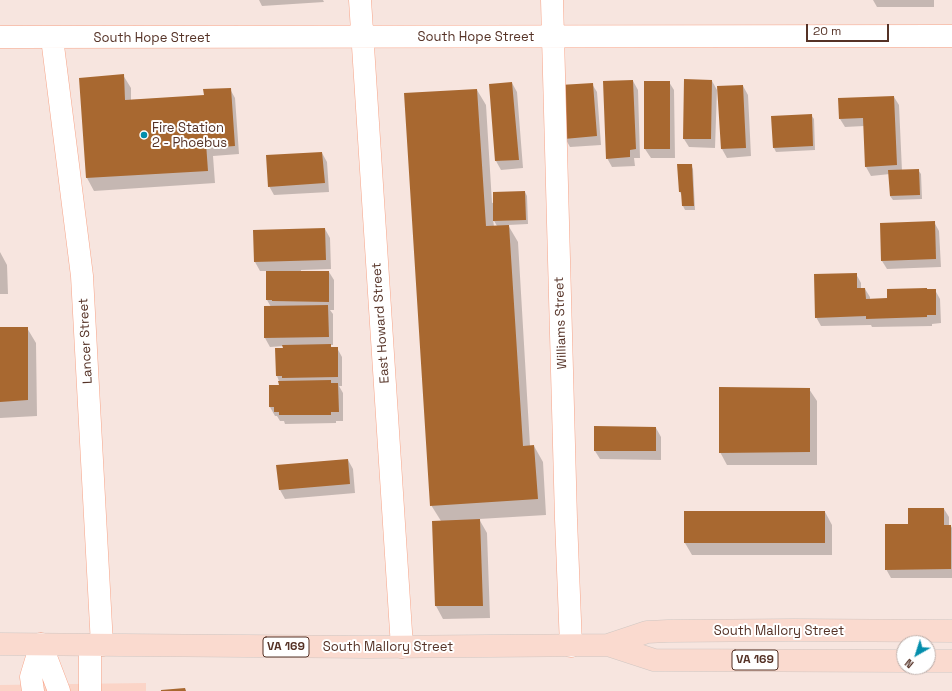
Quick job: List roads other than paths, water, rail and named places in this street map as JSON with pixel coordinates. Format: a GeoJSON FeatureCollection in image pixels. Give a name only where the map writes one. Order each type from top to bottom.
{"type":"FeatureCollection","features":[{"type":"Feature","properties":{"kind":"main road","name":"South Mallory Street"},"geometry":{"type":"LineString","coordinates":[[0,644],[402,647],[571,646],[608,645],[647,632],[668,631],[794,630],[952,632]]}},
{"type":"Feature","properties":{"kind":"main road","name":"South Mallory Street"},"geometry":{"type":"LineString","coordinates":[[608,645],[654,660],[896,661]]}},
{"type":"Feature","properties":{"kind":"main road"},"geometry":{"type":"LineString","coordinates":[[936,661],[952,661]]}},
{"type":"Feature","properties":{"kind":"street","name":"East Howard Street"},"geometry":{"type":"LineString","coordinates":[[360,0],[402,647]]}},
{"type":"Feature","properties":{"kind":"street","name":"Williams Street"},"geometry":{"type":"LineString","coordinates":[[552,0],[571,646]]}},
{"type":"Feature","properties":{"kind":"street","name":"South Hope Street"},"geometry":{"type":"LineString","coordinates":[[0,37],[952,36]]}},
{"type":"Feature","properties":{"kind":"street","name":"Lancer Street"},"geometry":{"type":"LineString","coordinates":[[52,38],[82,276],[96,645],[90,691]]}},
{"type":"Feature","properties":{"kind":"street"},"geometry":{"type":"LineString","coordinates":[[32,691],[31,677],[41,644]]}},
{"type":"Feature","properties":{"kind":"street"},"geometry":{"type":"LineString","coordinates":[[41,644],[45,691]]}},
{"type":"Feature","properties":{"kind":"street"},"geometry":{"type":"LineString","coordinates":[[41,644],[59,691]]}},
{"type":"Feature","properties":{"kind":"place","name":"Fire Station 2 - Phoebus"},"geometry":{"type":"Point","coordinates":[144,135]}}]}
